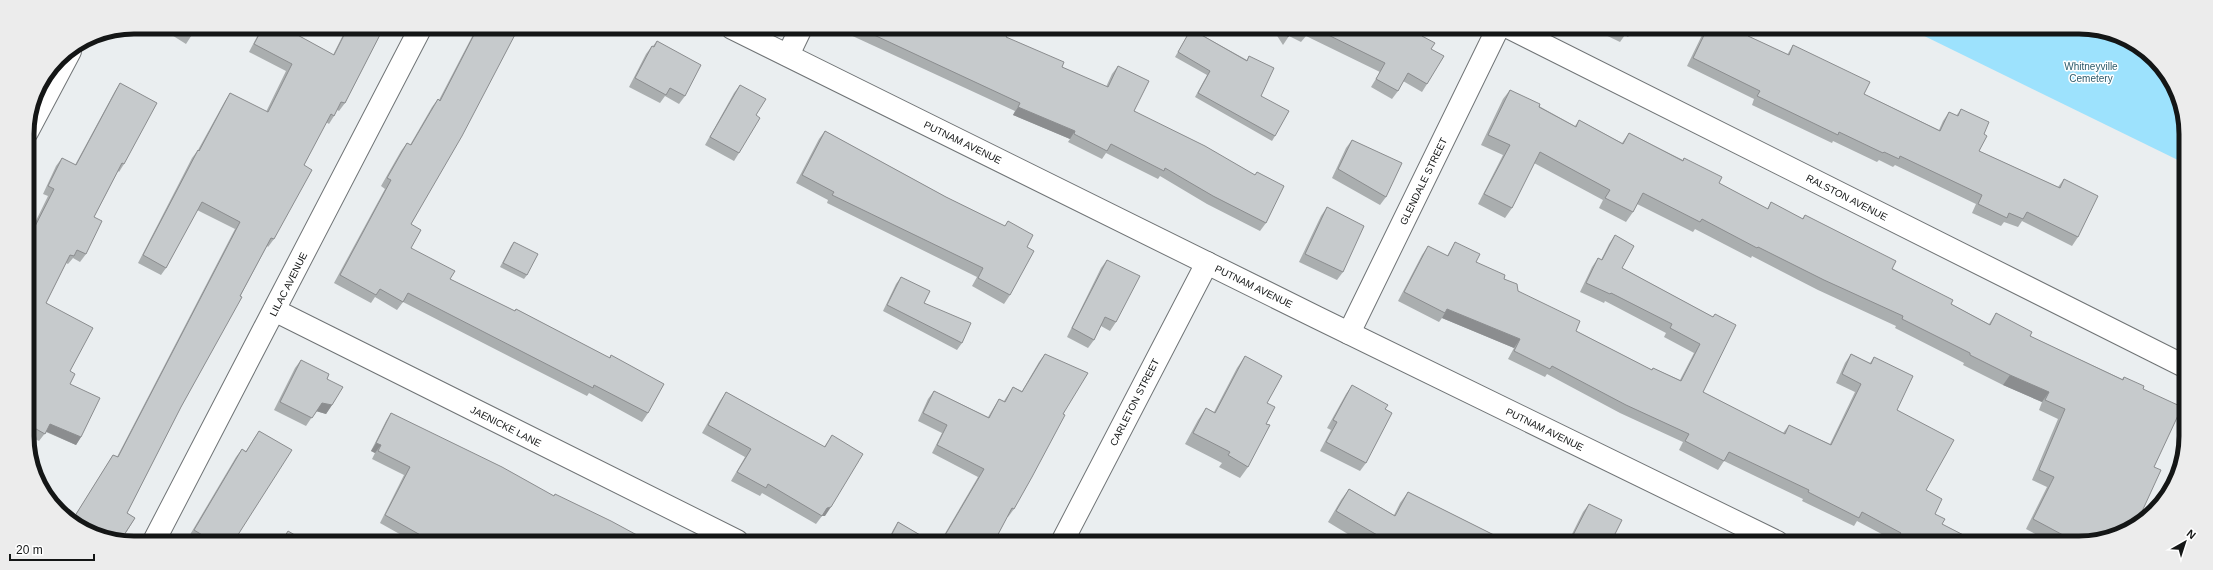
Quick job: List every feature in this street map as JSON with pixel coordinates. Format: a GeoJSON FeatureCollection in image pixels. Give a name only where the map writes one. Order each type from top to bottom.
{"type":"FeatureCollection","features":[{"type":"Feature","properties":{"kind":"street","name":"LILAC AVENUE"},"geometry":{"type":"LineString","coordinates":[[157,536],[417,34]]}},
{"type":"Feature","properties":{"kind":"street","name":"PUTNAM AVENUE"},"geometry":{"type":"LineString","coordinates":[[744,34],[1349,333],[1765,536]]}},
{"type":"Feature","properties":{"kind":"street"},"geometry":{"type":"LineString","coordinates":[[788,55],[798,34]]}},
{"type":"Feature","properties":{"kind":"street","name":"GLENDALE STREET"},"geometry":{"type":"LineString","coordinates":[[1349,333],[1495,34]]}},
{"type":"Feature","properties":{"kind":"street","name":"RALSTON AVENUE"},"geometry":{"type":"LineString","coordinates":[[1522,34],[2179,363]]}},
{"type":"Feature","properties":{"kind":"street"},"geometry":{"type":"LineString","coordinates":[[36,115],[63,64]]}},
{"type":"Feature","properties":{"kind":"street","name":"CARLETON STREET"},"geometry":{"type":"LineString","coordinates":[[1065,536],[1207,263]]}},
{"type":"Feature","properties":{"kind":"street","name":"JAENICKE LANE"},"geometry":{"type":"LineString","coordinates":[[274,310],[725,536]]}},
{"type":"Feature","properties":{"kind":"green space","name":"Whitneyville Cemetery"},"geometry":{"type":"Polygon","coordinates":[[[1920,34],[2079,34],[2098,36],[2123,44],[2150,63],[2169,90],[2174,102],[2178,121],[2179,161],[1920,34]]]}},
{"type":"Feature","properties":{"kind":"building"},"geometry":{"type":"Polygon","coordinates":[[[259,34],[296,34],[334,55],[344,34],[380,34],[345,103],[341,102],[334,116],[331,114],[304,165],[312,170],[274,239],[271,238],[240,296],[242,297],[181,407],[127,513],[135,518],[124,535],[102,531],[90,526],[75,516],[113,455],[118,457],[240,222],[202,202],[166,268],[143,255],[198,150],[199,151],[230,93],[268,112],[292,64],[254,44],[259,34]]]}},
{"type":"Feature","properties":{"kind":"building"},"geometry":{"type":"Polygon","coordinates":[[[474,34],[515,34],[462,136],[411,224],[421,230],[411,248],[455,271],[450,279],[515,311],[516,309],[610,358],[611,355],[664,384],[648,413],[594,385],[593,388],[408,293],[403,302],[380,289],[376,295],[340,275],[391,180],[387,178],[407,143],[411,145],[438,99],[440,101],[474,34]]]}},
{"type":"Feature","properties":{"kind":"building"},"geometry":{"type":"Polygon","coordinates":[[[872,34],[1008,34],[1006,37],[1064,62],[1062,67],[1108,87],[1118,66],[1149,81],[1134,111],[1205,146],[1255,175],[1257,172],[1284,186],[1266,223],[1213,196],[1165,168],[1164,171],[1111,144],[1107,151],[1074,134],[1075,131],[1018,107],[1020,103],[872,34]]]}},
{"type":"Feature","properties":{"kind":"building"},"geometry":{"type":"Polygon","coordinates":[[[1188,34],[1200,34],[1247,61],[1249,56],[1274,68],[1261,96],[1289,111],[1275,136],[1198,93],[1210,71],[1178,52],[1188,34]]]}},
{"type":"Feature","properties":{"kind":"building"},"geometry":{"type":"Polygon","coordinates":[[[1326,34],[1423,34],[1422,36],[1435,43],[1431,49],[1444,56],[1427,84],[1408,73],[1398,91],[1376,79],[1385,63],[1326,34]]]}},
{"type":"Feature","properties":{"kind":"building"},"geometry":{"type":"Polygon","coordinates":[[[1705,34],[1749,34],[1748,36],[1789,55],[1793,45],[1870,82],[1864,94],[1940,131],[1949,112],[1958,116],[1961,109],[1989,122],[1984,134],[1987,136],[1979,151],[2060,188],[2064,179],[2098,196],[2078,237],[2027,212],[2023,219],[2009,213],[2007,218],[1978,204],[1982,195],[1900,156],[1899,159],[1884,152],[1883,153],[1839,132],[1838,135],[1757,96],[1760,91],[1693,58],[1705,34]]]}},
{"type":"Feature","properties":{"kind":"building"},"geometry":{"type":"Polygon","coordinates":[[[657,41],[701,65],[685,96],[670,88],[666,95],[635,78],[652,46],[654,47],[657,41]]]}},
{"type":"Feature","properties":{"kind":"building"},"geometry":{"type":"Polygon","coordinates":[[[120,83],[157,103],[124,164],[122,163],[94,217],[102,221],[86,254],[77,250],[74,256],[70,255],[46,303],[93,328],[70,371],[75,374],[70,384],[100,398],[81,437],[50,424],[45,434],[34,428],[34,228],[54,189],[48,186],[62,158],[76,165],[120,83]]]}},
{"type":"Feature","properties":{"kind":"building"},"geometry":{"type":"Polygon","coordinates":[[[740,85],[766,99],[756,115],[760,118],[739,153],[710,137],[740,85]]]}},
{"type":"Feature","properties":{"kind":"building"},"geometry":{"type":"Polygon","coordinates":[[[1510,90],[1540,104],[1539,107],[1576,127],[1579,120],[1623,144],[1629,133],[1683,161],[1684,158],[1722,177],[1719,183],[1768,209],[1771,202],[1803,219],[1805,215],[1896,261],[1892,269],[1953,300],[1951,304],[1990,325],[1996,313],[2032,332],[2030,336],[2123,380],[2124,377],[2144,386],[2143,389],[2179,406],[2179,413],[2154,467],[2161,470],[2141,514],[2123,526],[2105,533],[2085,536],[2065,536],[2033,519],[2054,477],[2039,470],[2065,409],[2045,400],[2049,392],[1970,355],[1970,353],[1902,319],[1903,316],[1824,280],[1758,247],[1757,248],[1702,219],[1700,222],[1643,193],[1633,212],[1605,198],[1610,190],[1540,152],[1512,208],[1484,194],[1510,145],[1488,135],[1510,90]]]}},
{"type":"Feature","properties":{"kind":"building"},"geometry":{"type":"Polygon","coordinates":[[[825,131],[946,197],[1005,226],[1008,221],[1033,235],[1027,247],[1034,251],[1010,295],[978,278],[983,268],[832,195],[834,192],[802,175],[825,131]]]}},
{"type":"Feature","properties":{"kind":"building"},"geometry":{"type":"Polygon","coordinates":[[[1352,140],[1402,163],[1386,197],[1338,169],[1352,140]]]}},
{"type":"Feature","properties":{"kind":"building"},"geometry":{"type":"Polygon","coordinates":[[[1327,207],[1364,226],[1343,272],[1305,254],[1327,207]]]}},
{"type":"Feature","properties":{"kind":"building"},"geometry":{"type":"Polygon","coordinates":[[[1615,235],[1634,246],[1622,268],[1713,317],[1715,314],[1736,325],[1703,392],[1785,434],[1789,425],[1831,445],[1861,384],[1842,374],[1851,354],[1871,364],[1874,357],[1913,376],[1897,410],[1954,440],[1926,490],[1942,499],[1935,514],[1945,519],[1942,524],[1965,536],[1899,536],[1901,533],[1862,512],[1859,518],[1808,492],[1809,490],[1729,452],[1724,461],[1685,441],[1689,434],[1626,405],[1552,366],[1550,369],[1514,351],[1520,339],[1447,309],[1445,313],[1404,292],[1428,246],[1448,256],[1455,242],[1480,254],[1476,262],[1505,275],[1504,279],[1517,284],[1518,291],[1580,321],[1576,331],[1652,370],[1653,368],[1681,381],[1700,344],[1670,328],[1672,324],[1611,293],[1610,294],[1586,283],[1598,258],[1602,260],[1615,235]]]}},
{"type":"Feature","properties":{"kind":"building"},"geometry":{"type":"Polygon","coordinates":[[[514,242],[538,254],[527,275],[503,263],[514,242]]]}},
{"type":"Feature","properties":{"kind":"building"},"geometry":{"type":"Polygon","coordinates":[[[1107,260],[1140,276],[1116,322],[1105,317],[1094,340],[1072,328],[1107,260]]]}},
{"type":"Feature","properties":{"kind":"building"},"geometry":{"type":"Polygon","coordinates":[[[901,277],[930,291],[924,303],[971,323],[962,343],[887,305],[901,277]]]}},
{"type":"Feature","properties":{"kind":"building"},"geometry":{"type":"Polygon","coordinates":[[[1045,354],[1088,373],[1063,414],[1065,415],[1032,477],[1014,509],[1012,508],[997,536],[945,536],[984,469],[937,445],[947,425],[923,413],[934,391],[989,418],[999,399],[1005,402],[1013,387],[1022,392],[1045,354]]]}},
{"type":"Feature","properties":{"kind":"building"},"geometry":{"type":"Polygon","coordinates":[[[1245,356],[1282,376],[1267,403],[1275,407],[1266,424],[1270,425],[1248,467],[1228,455],[1230,452],[1193,433],[1206,408],[1215,413],[1245,356]]]}},
{"type":"Feature","properties":{"kind":"building"},"geometry":{"type":"Polygon","coordinates":[[[301,360],[329,374],[327,379],[343,387],[332,405],[322,403],[312,418],[280,402],[301,360]]]}},
{"type":"Feature","properties":{"kind":"building"},"geometry":{"type":"Polygon","coordinates":[[[1352,385],[1388,405],[1385,409],[1392,413],[1366,463],[1326,442],[1337,422],[1333,420],[1352,385]]]}},
{"type":"Feature","properties":{"kind":"building"},"geometry":{"type":"Polygon","coordinates":[[[726,392],[825,447],[832,435],[863,454],[831,507],[827,508],[822,516],[768,484],[766,488],[737,472],[751,449],[708,425],[726,392]]]}},
{"type":"Feature","properties":{"kind":"building"},"geometry":{"type":"Polygon","coordinates":[[[391,413],[502,467],[554,496],[555,494],[639,536],[422,536],[385,515],[410,467],[378,451],[381,445],[376,443],[391,413]]]}},
{"type":"Feature","properties":{"kind":"building"},"geometry":{"type":"Polygon","coordinates":[[[259,431],[292,450],[237,536],[204,536],[194,530],[242,449],[246,452],[259,431]]]}},
{"type":"Feature","properties":{"kind":"building"},"geometry":{"type":"Polygon","coordinates":[[[1349,489],[1395,516],[1408,492],[1496,536],[1379,536],[1336,511],[1349,489]]]}},
{"type":"Feature","properties":{"kind":"building"},"geometry":{"type":"Polygon","coordinates":[[[1589,504],[1622,520],[1614,536],[1573,536],[1589,504]]]}},
{"type":"Feature","properties":{"kind":"building"},"geometry":{"type":"Polygon","coordinates":[[[898,522],[922,536],[891,536],[898,522]]]}},
{"type":"Feature","properties":{"kind":"building"},"geometry":{"type":"Polygon","coordinates":[[[288,531],[296,536],[285,536],[288,531]]]}}]}
